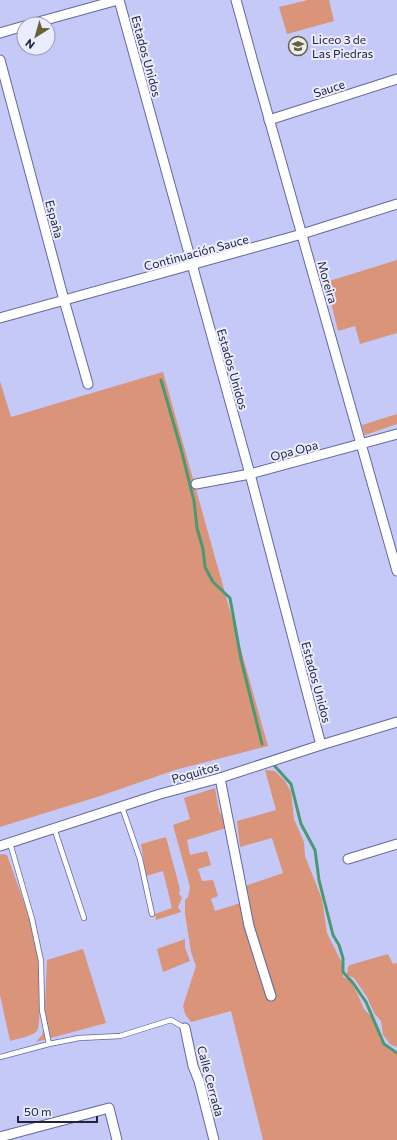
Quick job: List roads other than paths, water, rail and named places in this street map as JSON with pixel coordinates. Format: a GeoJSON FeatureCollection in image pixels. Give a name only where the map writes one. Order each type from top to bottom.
{"type":"FeatureCollection","features":[{"type":"Feature","properties":{"kind":"street"},"geometry":{"type":"LineString","coordinates":[[56,17],[119,0]]}},
{"type":"Feature","properties":{"kind":"street","name":"Estados Unidos"},"geometry":{"type":"LineString","coordinates":[[119,0],[250,474],[321,745]]}},
{"type":"Feature","properties":{"kind":"street","name":"Moreira"},"geometry":{"type":"LineString","coordinates":[[236,0],[268,120],[362,444],[397,572]]}},
{"type":"Feature","properties":{"kind":"street"},"geometry":{"type":"LineString","coordinates":[[0,32],[16,28]]}},
{"type":"Feature","properties":{"kind":"street","name":"España"},"geometry":{"type":"LineString","coordinates":[[0,60],[88,384]]}},
{"type":"Feature","properties":{"kind":"street","name":"Sauce"},"geometry":{"type":"LineString","coordinates":[[268,120],[397,79]]}},
{"type":"Feature","properties":{"kind":"street","name":"Continuación Sauce"},"geometry":{"type":"LineString","coordinates":[[0,318],[192,266],[302,234],[397,204]]}},
{"type":"Feature","properties":{"kind":"street","name":"Opa Opa"},"geometry":{"type":"LineString","coordinates":[[196,484],[250,474],[397,434]]}},
{"type":"Feature","properties":{"kind":"street","name":"Poquitos"},"geometry":{"type":"LineString","coordinates":[[0,846],[160,794],[220,778],[397,722]]}},
{"type":"Feature","properties":{"kind":"street"},"geometry":{"type":"LineString","coordinates":[[220,778],[249,926],[271,996]]}},
{"type":"Feature","properties":{"kind":"street"},"geometry":{"type":"LineString","coordinates":[[348,859],[397,844]]}},
{"type":"Feature","properties":{"kind":"street","name":"Calle Cerrada"},"geometry":{"type":"LineString","coordinates":[[185,1028],[193,1066],[199,1081],[214,1140]]}},
{"type":"Feature","properties":{"kind":"street"},"geometry":{"type":"LineString","coordinates":[[0,1137],[109,1108],[117,1140]]}},
{"type":"Feature","properties":{"kind":"lane"},"geometry":{"type":"LineString","coordinates":[[122,807],[140,858],[152,914]]}},
{"type":"Feature","properties":{"kind":"lane"},"geometry":{"type":"LineString","coordinates":[[54,828],[84,918]]}},
{"type":"Feature","properties":{"kind":"lane"},"geometry":{"type":"LineString","coordinates":[[10,843],[32,919],[41,961],[42,1010],[49,1044]]}},
{"type":"Feature","properties":{"kind":"lane"},"geometry":{"type":"LineString","coordinates":[[0,1057],[79,1038],[120,1036],[172,1020],[185,1028]]}},
{"type":"Feature","properties":{"kind":"waterway"},"geometry":{"type":"LineString","coordinates":[[161,380],[194,501],[197,528],[203,549],[205,567],[213,582],[230,598],[241,659],[262,744]]}},
{"type":"Feature","properties":{"kind":"waterway"},"geometry":{"type":"LineString","coordinates":[[272,763],[291,784],[301,824],[315,850],[319,880],[333,935],[339,945],[343,958],[343,972],[353,983],[366,1002],[384,1044],[397,1053]]}},
{"type":"Feature","properties":{"kind":"place","name":"Liceo 3 de Las Piedras"},"geometry":{"type":"Point","coordinates":[298,46]}}]}
